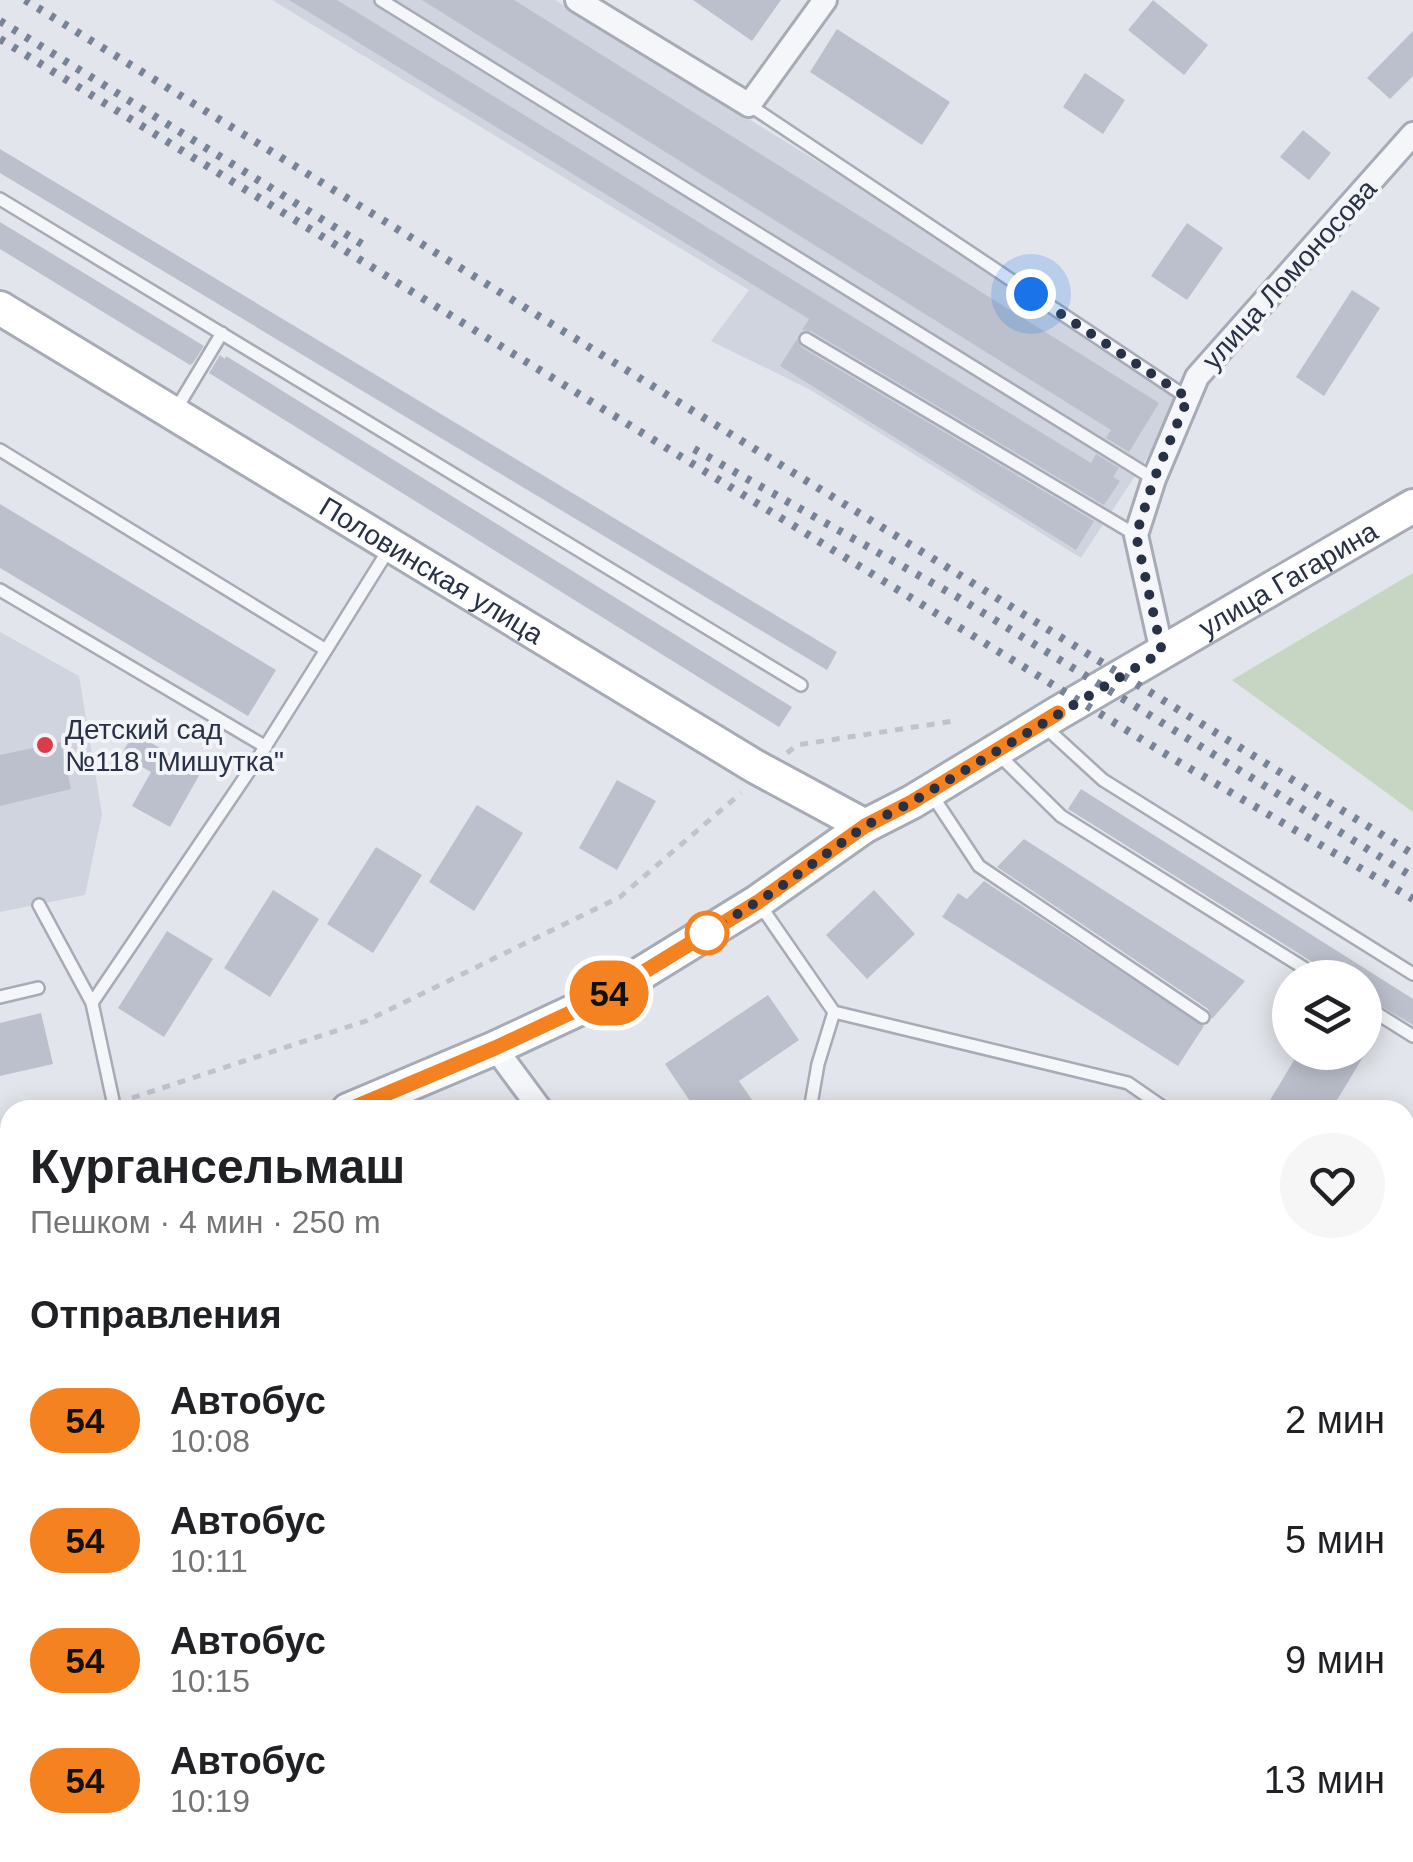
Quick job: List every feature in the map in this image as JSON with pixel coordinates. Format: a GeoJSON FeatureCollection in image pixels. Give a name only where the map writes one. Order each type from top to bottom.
{"type":"FeatureCollection","features":[{"type":"Feature","properties":{"kind":"main road","name":"Половинская улица"},"geometry":{"type":"LineString","coordinates":[[0,308],[765,772],[865,826]]}},
{"type":"Feature","properties":{"kind":"main road","name":"улица Гагарина"},"geometry":{"type":"LineString","coordinates":[[372,1100],[598,1000],[758,902],[865,826],[930,792],[1413,506]]}},
{"type":"Feature","properties":{"kind":"street"},"geometry":{"type":"LineString","coordinates":[[577,0],[749,105],[825,0]]}},
{"type":"Feature","properties":{"kind":"street","name":"улица Ломоносова"},"geometry":{"type":"LineString","coordinates":[[1136,535],[1154,479],[1198,378],[1413,134]]}},
{"type":"Feature","properties":{"kind":"street"},"geometry":{"type":"LineString","coordinates":[[1136,535],[1162,652]]}},
{"type":"Feature","properties":{"kind":"street"},"geometry":{"type":"LineString","coordinates":[[495,1048],[534,1100]]}},
{"type":"Feature","properties":{"kind":"lane"},"geometry":{"type":"LineString","coordinates":[[381,0],[1154,479]]}},
{"type":"Feature","properties":{"kind":"lane"},"geometry":{"type":"LineString","coordinates":[[749,105],[1188,398]]}},
{"type":"Feature","properties":{"kind":"lane"},"geometry":{"type":"LineString","coordinates":[[0,199],[801,686]]}},
{"type":"Feature","properties":{"kind":"lane"},"geometry":{"type":"LineString","coordinates":[[174,414],[222,333]]}},
{"type":"Feature","properties":{"kind":"lane"},"geometry":{"type":"LineString","coordinates":[[806,339],[1136,535]]}},
{"type":"Feature","properties":{"kind":"lane"},"geometry":{"type":"LineString","coordinates":[[0,450],[326,650]]}},
{"type":"Feature","properties":{"kind":"lane"},"geometry":{"type":"LineString","coordinates":[[92,1003],[266,747],[392,546]]}},
{"type":"Feature","properties":{"kind":"lane"},"geometry":{"type":"LineString","coordinates":[[0,590],[266,747]]}},
{"type":"Feature","properties":{"kind":"lane"},"geometry":{"type":"LineString","coordinates":[[1050,718],[1103,780],[1413,974]]}},
{"type":"Feature","properties":{"kind":"lane"},"geometry":{"type":"LineString","coordinates":[[995,751],[1061,816],[1291,960]]}},
{"type":"Feature","properties":{"kind":"lane"},"geometry":{"type":"LineString","coordinates":[[930,792],[979,866],[1203,1017]]}},
{"type":"Feature","properties":{"kind":"lane"},"geometry":{"type":"LineString","coordinates":[[758,902],[834,1012],[1128,1083],[1152,1100]]}},
{"type":"Feature","properties":{"kind":"lane"},"geometry":{"type":"LineString","coordinates":[[39,904],[92,1003],[113,1100]]}},
{"type":"Feature","properties":{"kind":"lane"},"geometry":{"type":"LineString","coordinates":[[0,996],[38,988]]}},
{"type":"Feature","properties":{"kind":"lane"},"geometry":{"type":"LineString","coordinates":[[812,1100],[834,1012]]}},
{"type":"Feature","properties":{"kind":"lane"},"geometry":{"type":"LineString","coordinates":[[1382,1017],[1413,1036]]}},
{"type":"Feature","properties":{"kind":"path"},"geometry":{"type":"LineString","coordinates":[[135,1100],[366,1021],[620,898],[797,745],[954,721]]}},
{"type":"Feature","properties":{"kind":"shaded area"},"geometry":{"type":"Polygon","coordinates":[[[272,0],[555,0],[1191,391],[1081,558],[809,389],[711,341],[749,290],[272,0]]]}},
{"type":"Feature","properties":{"kind":"shaded area","name":"Детский сад №118 \"Мишутка\""},"geometry":{"type":"Polygon","coordinates":[[[0,632],[79,676],[102,814],[85,895],[0,912],[0,632]]]}},
{"type":"Feature","properties":{"kind":"green space"},"geometry":{"type":"Polygon","coordinates":[[[1413,573],[1413,812],[1232,680],[1413,573]]]}},
{"type":"Feature","properties":{"kind":"building"},"geometry":{"type":"Polygon","coordinates":[[[289,0],[337,0],[1091,463],[1096,454],[1119,468],[1113,477],[1120,481],[1104,505],[811,331],[802,330],[809,319],[289,0]]]}},
{"type":"Feature","properties":{"kind":"building"},"geometry":{"type":"Polygon","coordinates":[[[422,0],[514,0],[1159,403],[1129,452],[1106,438],[1111,430],[422,0]]]}},
{"type":"Feature","properties":{"kind":"building"},"geometry":{"type":"Polygon","coordinates":[[[693,0],[781,0],[752,41],[693,0]]]}},
{"type":"Feature","properties":{"kind":"building"},"geometry":{"type":"Polygon","coordinates":[[[1153,0],[1208,45],[1184,75],[1128,30],[1153,0]]]}},
{"type":"Feature","properties":{"kind":"building"},"geometry":{"type":"Polygon","coordinates":[[[837,29],[950,102],[922,145],[810,72],[837,29]]]}},
{"type":"Feature","properties":{"kind":"building"},"geometry":{"type":"Polygon","coordinates":[[[1413,31],[1413,76],[1390,99],[1367,78],[1413,31]]]}},
{"type":"Feature","properties":{"kind":"building"},"geometry":{"type":"Polygon","coordinates":[[[1085,73],[1125,100],[1103,134],[1063,107],[1085,73]]]}},
{"type":"Feature","properties":{"kind":"building"},"geometry":{"type":"Polygon","coordinates":[[[1303,130],[1331,153],[1309,180],[1280,157],[1303,130]]]}},
{"type":"Feature","properties":{"kind":"building"},"geometry":{"type":"Polygon","coordinates":[[[0,149],[837,652],[827,670],[0,173],[0,149]]]}},
{"type":"Feature","properties":{"kind":"building"},"geometry":{"type":"Polygon","coordinates":[[[0,222],[204,346],[193,363],[190,365],[0,249],[0,222]]]}},
{"type":"Feature","properties":{"kind":"building"},"geometry":{"type":"Polygon","coordinates":[[[1187,223],[1223,248],[1187,300],[1151,276],[1187,223]]]}},
{"type":"Feature","properties":{"kind":"building"},"geometry":{"type":"Polygon","coordinates":[[[1352,290],[1380,308],[1324,396],[1296,377],[1352,290]]]}},
{"type":"Feature","properties":{"kind":"building"},"geometry":{"type":"Polygon","coordinates":[[[797,339],[801,347],[1094,521],[1076,550],[780,366],[797,339]]]}},
{"type":"Feature","properties":{"kind":"building"},"geometry":{"type":"Polygon","coordinates":[[[220,355],[792,707],[779,727],[209,373],[220,355]]]}},
{"type":"Feature","properties":{"kind":"building"},"geometry":{"type":"Polygon","coordinates":[[[0,504],[276,670],[248,716],[0,568],[0,504]]]}},
{"type":"Feature","properties":{"kind":"building"},"geometry":{"type":"Polygon","coordinates":[[[134,733],[201,772],[170,827],[132,806],[151,772],[121,755],[134,733]]]}},
{"type":"Feature","properties":{"kind":"building"},"geometry":{"type":"Polygon","coordinates":[[[61,742],[71,789],[0,806],[0,755],[61,742]]]}},
{"type":"Feature","properties":{"kind":"building"},"geometry":{"type":"Polygon","coordinates":[[[617,780],[656,801],[617,870],[579,848],[617,780]]]}},
{"type":"Feature","properties":{"kind":"building"},"geometry":{"type":"Polygon","coordinates":[[[1081,789],[1351,960],[1309,960],[1068,809],[1081,789]]]}},
{"type":"Feature","properties":{"kind":"building"},"geometry":{"type":"Polygon","coordinates":[[[477,805],[523,833],[474,911],[429,882],[477,805]]]}},
{"type":"Feature","properties":{"kind":"building"},"geometry":{"type":"Polygon","coordinates":[[[1024,839],[1245,981],[1212,1019],[1208,1009],[997,867],[1024,839]]]}},
{"type":"Feature","properties":{"kind":"building"},"geometry":{"type":"Polygon","coordinates":[[[376,847],[422,875],[373,953],[327,924],[376,847]]]}},
{"type":"Feature","properties":{"kind":"building"},"geometry":{"type":"Polygon","coordinates":[[[984,881],[1204,1026],[1178,1066],[942,917],[958,893],[967,899],[984,881]]]}},
{"type":"Feature","properties":{"kind":"building"},"geometry":{"type":"Polygon","coordinates":[[[273,890],[319,919],[270,997],[224,968],[273,890]]]}},
{"type":"Feature","properties":{"kind":"building"},"geometry":{"type":"Polygon","coordinates":[[[874,890],[915,934],[867,979],[826,935],[874,890]]]}},
{"type":"Feature","properties":{"kind":"building"},"geometry":{"type":"Polygon","coordinates":[[[167,931],[213,959],[164,1037],[118,1008],[167,931]]]}},
{"type":"Feature","properties":{"kind":"building"},"geometry":{"type":"Polygon","coordinates":[[[1382,979],[1413,999],[1413,1025],[1382,1007],[1382,979]]]}},
{"type":"Feature","properties":{"kind":"building"},"geometry":{"type":"Polygon","coordinates":[[[768,995],[799,1040],[739,1081],[752,1100],[689,1100],[665,1064],[768,995]]]}},
{"type":"Feature","properties":{"kind":"building"},"geometry":{"type":"Polygon","coordinates":[[[41,1013],[53,1064],[0,1076],[0,1023],[41,1013]]]}},
{"type":"Feature","properties":{"kind":"building"},"geometry":{"type":"Polygon","coordinates":[[[1288,1070],[1355,1070],[1337,1100],[1270,1100],[1288,1070]]]}},
{"type":"Feature","properties":{"kind":"railway"},"geometry":{"type":"LineString","coordinates":[[25,0],[1413,854]]}},
{"type":"Feature","properties":{"kind":"railway"},"geometry":{"type":"LineString","coordinates":[[0,21],[362,244]]}},
{"type":"Feature","properties":{"kind":"railway"},"geometry":{"type":"LineString","coordinates":[[0,39],[1177,761],[1413,899]]}},
{"type":"Feature","properties":{"kind":"railway"},"geometry":{"type":"LineString","coordinates":[[694,449],[959,598],[1413,877]]}},
{"type":"Feature","properties":{"kind":"bus line","name":"54"},"geometry":{"type":"LineString","coordinates":[[377,1100],[598,1000],[758,902],[865,826],[912,802],[1058,713]]}},
{"type":"Feature","properties":{"kind":"place","name":"Детский сад №118 \"Мишутка\""},"geometry":{"type":"Point","coordinates":[45,745]}},
{"type":"Feature","properties":{"kind":"route"},"geometry":{"type":"LineString","coordinates":[[707,933],[776,890],[865,826],[912,802],[1162,652],[1136,535],[1154,479],[1188,398],[1031,294]]}}]}
